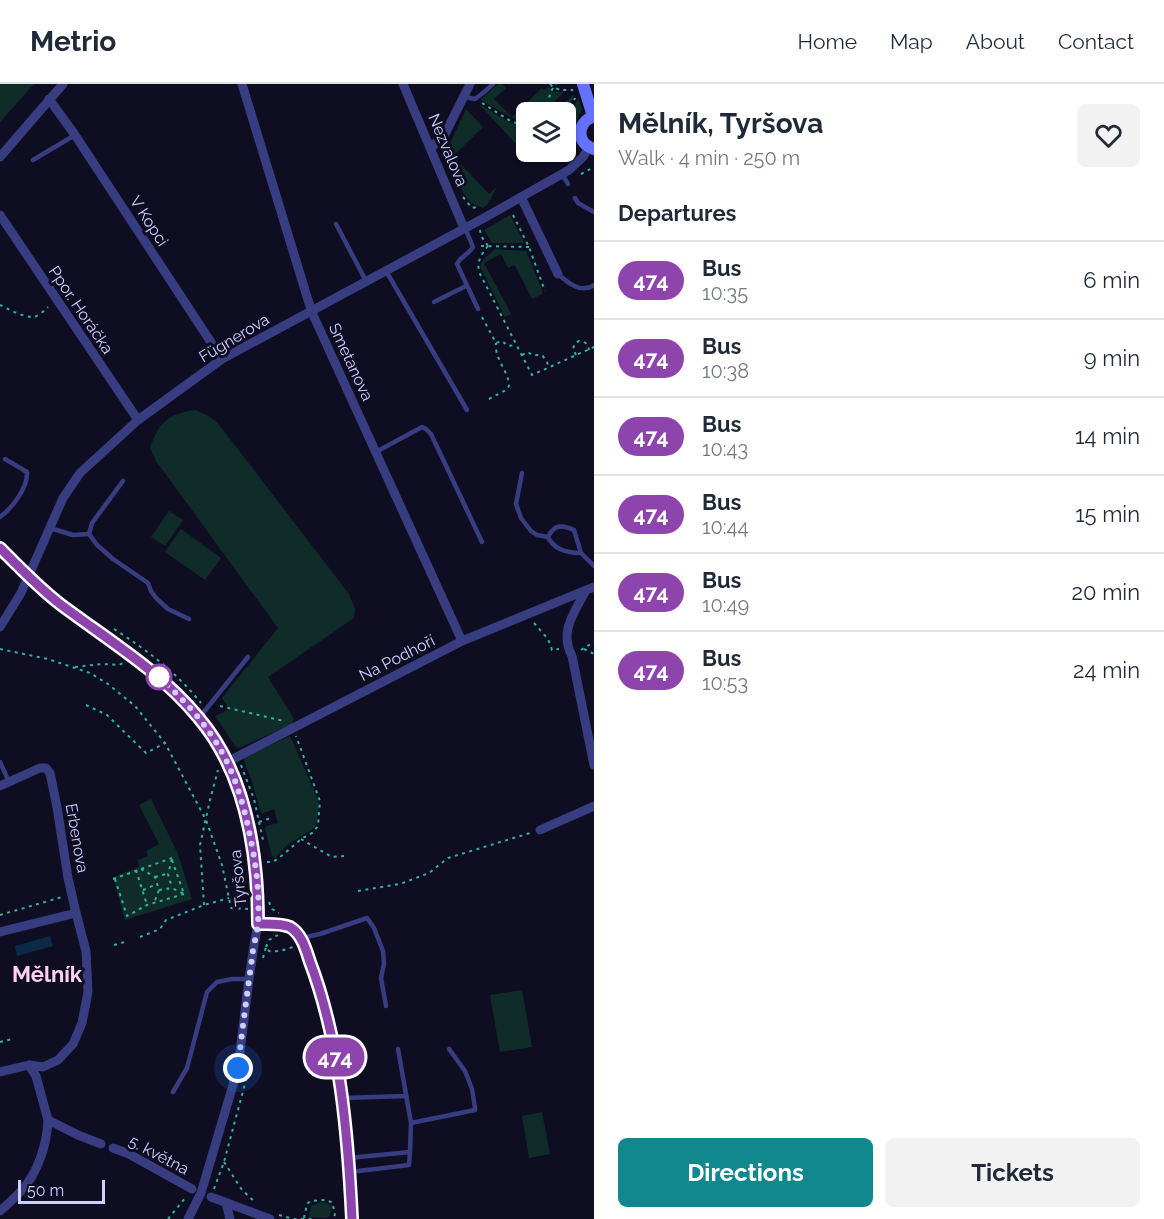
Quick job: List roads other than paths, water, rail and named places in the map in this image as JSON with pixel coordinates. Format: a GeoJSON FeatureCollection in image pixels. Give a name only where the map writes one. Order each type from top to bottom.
{"type":"FeatureCollection","features":[{"type":"Feature","properties":{"kind":"street"},"geometry":{"type":"LineString","coordinates":[[0,157],[63,84]]}},
{"type":"Feature","properties":{"kind":"street","name":"Smetanova"},"geometry":{"type":"LineString","coordinates":[[242,84],[308,300],[462,641]]}},
{"type":"Feature","properties":{"kind":"street","name":"Nezvalova"},"geometry":{"type":"LineString","coordinates":[[403,84],[466,231]]}},
{"type":"Feature","properties":{"kind":"street"},"geometry":{"type":"LineString","coordinates":[[431,148],[445,134],[470,98],[470,84]]}},
{"type":"Feature","properties":{"kind":"street"},"geometry":{"type":"LineString","coordinates":[[583,85],[593,116],[584,122],[580,131],[582,141],[591,148]]}},
{"type":"Feature","properties":{"kind":"street","name":"V Kopci"},"geometry":{"type":"LineString","coordinates":[[49,99],[222,359]]}},
{"type":"Feature","properties":{"kind":"street","name":"Fügnerova"},"geometry":{"type":"LineString","coordinates":[[0,627],[29,576],[63,498],[80,473],[138,420],[222,359],[366,281],[466,231],[484,218],[566,180],[569,170],[591,148]]}},
{"type":"Feature","properties":{"kind":"street"},"geometry":{"type":"LineString","coordinates":[[523,201],[558,274]]}},
{"type":"Feature","properties":{"kind":"street","name":"Ppor. Horáčka"},"geometry":{"type":"LineString","coordinates":[[0,215],[138,420]]}},
{"type":"Feature","properties":{"kind":"street","name":"Tyršova"},"geometry":{"type":"LineString","coordinates":[[0,548],[58,602],[155,674],[174,691],[214,738],[237,787],[255,858],[258,924],[238,1068],[188,1219]]}},
{"type":"Feature","properties":{"kind":"street"},"geometry":{"type":"LineString","coordinates":[[589,590],[566,629],[567,648],[572,656],[594,765]]}},
{"type":"Feature","properties":{"kind":"street","name":"Na Podhoří"},"geometry":{"type":"LineString","coordinates":[[227,762],[462,641],[589,590]]}},
{"type":"Feature","properties":{"kind":"street","name":"Erbenova"},"geometry":{"type":"LineString","coordinates":[[0,1072],[29,1065],[43,1067],[58,1060],[72,1044],[82,1023],[88,992],[87,951],[76,913],[50,773],[46,768],[40,768],[4,784]]}},
{"type":"Feature","properties":{"kind":"street"},"geometry":{"type":"LineString","coordinates":[[540,830],[594,806]]}},
{"type":"Feature","properties":{"kind":"street"},"geometry":{"type":"LineString","coordinates":[[0,932],[49,916],[76,913]]}},
{"type":"Feature","properties":{"kind":"street"},"geometry":{"type":"LineString","coordinates":[[258,924],[290,927],[318,982],[330,1031],[341,1098],[349,1158],[351,1219]]}},
{"type":"Feature","properties":{"kind":"street"},"geometry":{"type":"LineString","coordinates":[[0,1211],[22,1190],[32,1175],[44,1150],[48,1133],[48,1120],[36,1076],[29,1065]]}},
{"type":"Feature","properties":{"kind":"street"},"geometry":{"type":"LineString","coordinates":[[48,1120],[101,1144]]}},
{"type":"Feature","properties":{"kind":"street","name":"5. května"},"geometry":{"type":"LineString","coordinates":[[113,1148],[129,1154],[196,1191]]}},
{"type":"Feature","properties":{"kind":"street"},"geometry":{"type":"LineString","coordinates":[[212,1197],[274,1217]]}},
{"type":"Feature","properties":{"kind":"street"},"geometry":{"type":"LineString","coordinates":[[226,1203],[230,1219]]}},
{"type":"Feature","properties":{"kind":"lane"},"geometry":{"type":"LineString","coordinates":[[470,98],[483,93],[493,84]]}},
{"type":"Feature","properties":{"kind":"lane"},"geometry":{"type":"LineString","coordinates":[[33,160],[75,135]]}},
{"type":"Feature","properties":{"kind":"lane"},"geometry":{"type":"LineString","coordinates":[[575,198],[578,203],[594,212]]}},
{"type":"Feature","properties":{"kind":"lane"},"geometry":{"type":"LineString","coordinates":[[336,224],[366,281]]}},
{"type":"Feature","properties":{"kind":"lane"},"geometry":{"type":"LineString","coordinates":[[466,231],[473,247],[457,264],[478,309]]}},
{"type":"Feature","properties":{"kind":"lane"},"geometry":{"type":"LineString","coordinates":[[386,271],[467,410]]}},
{"type":"Feature","properties":{"kind":"lane"},"geometry":{"type":"LineString","coordinates":[[558,274],[577,287],[589,288],[594,285]]}},
{"type":"Feature","properties":{"kind":"lane"},"geometry":{"type":"LineString","coordinates":[[434,302],[466,286]]}},
{"type":"Feature","properties":{"kind":"lane"},"geometry":{"type":"LineString","coordinates":[[376,452],[422,427],[426,429],[431,434],[482,543]]}},
{"type":"Feature","properties":{"kind":"lane"},"geometry":{"type":"LineString","coordinates":[[0,518],[15,504],[27,478],[27,472],[5,459]]}},
{"type":"Feature","properties":{"kind":"lane"},"geometry":{"type":"LineString","coordinates":[[522,473],[516,504],[521,518],[531,531],[548,537]]}},
{"type":"Feature","properties":{"kind":"lane"},"geometry":{"type":"LineString","coordinates":[[89,534],[92,523],[123,481]]}},
{"type":"Feature","properties":{"kind":"lane"},"geometry":{"type":"LineString","coordinates":[[548,537],[552,530],[559,526],[566,526],[573,530],[581,553],[594,566]]}},
{"type":"Feature","properties":{"kind":"lane"},"geometry":{"type":"LineString","coordinates":[[50,528],[73,535],[89,534]]}},
{"type":"Feature","properties":{"kind":"lane"},"geometry":{"type":"LineString","coordinates":[[89,534],[97,545],[148,583],[156,598],[168,609],[189,619]]}},
{"type":"Feature","properties":{"kind":"lane"},"geometry":{"type":"LineString","coordinates":[[548,537],[550,542],[560,549],[569,553],[581,553]]}},
{"type":"Feature","properties":{"kind":"lane"},"geometry":{"type":"LineString","coordinates":[[199,718],[248,657]]}},
{"type":"Feature","properties":{"kind":"lane"},"geometry":{"type":"LineString","coordinates":[[0,762],[4,784]]}},
{"type":"Feature","properties":{"kind":"lane"},"geometry":{"type":"LineString","coordinates":[[298,940],[367,918],[374,928],[383,951],[384,964],[381,978],[386,1006]]}},
{"type":"Feature","properties":{"kind":"lane"},"geometry":{"type":"LineString","coordinates":[[173,1092],[187,1068],[207,992],[217,982],[249,979]]}},
{"type":"Feature","properties":{"kind":"lane"},"geometry":{"type":"LineString","coordinates":[[350,1172],[409,1166],[411,1123],[398,1049]]}},
{"type":"Feature","properties":{"kind":"lane"},"geometry":{"type":"LineString","coordinates":[[411,1123],[475,1110],[472,1089],[465,1071],[449,1049]]}},
{"type":"Feature","properties":{"kind":"lane"},"geometry":{"type":"LineString","coordinates":[[341,1098],[406,1096]]}},
{"type":"Feature","properties":{"kind":"lane"},"geometry":{"type":"LineString","coordinates":[[349,1158],[410,1152]]}},
{"type":"Feature","properties":{"kind":"water"},"geometry":{"type":"Polygon","coordinates":[[[50,936],[53,946],[17,956],[15,946],[50,936]]]}},
{"type":"Feature","properties":{"kind":"district","name":"Mělník"},"geometry":{"type":"Point","coordinates":[47,974]}}]}
